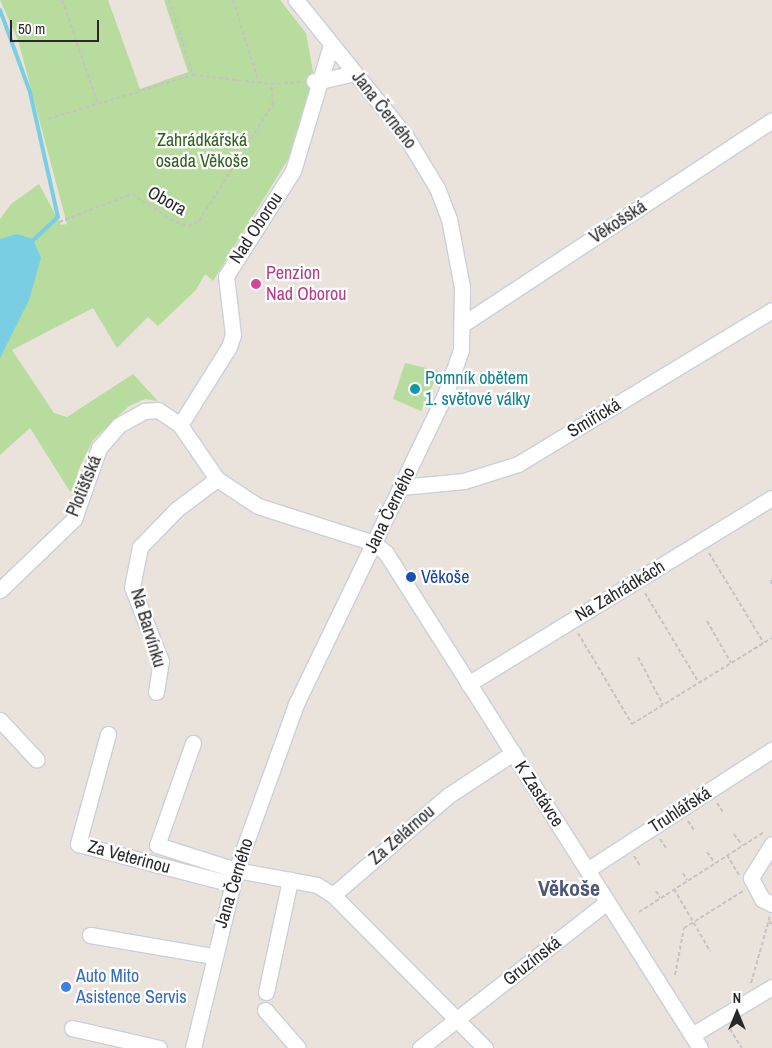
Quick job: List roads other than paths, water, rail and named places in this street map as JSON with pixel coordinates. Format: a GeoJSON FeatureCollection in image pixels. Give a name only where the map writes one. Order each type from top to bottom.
{"type":"FeatureCollection","features":[{"type":"Feature","properties":{"kind":"street","name":"Jana Černého"},"geometry":{"type":"LineString","coordinates":[[193,1048],[234,877],[296,704],[452,379],[463,324],[456,250],[437,188],[405,135],[296,0]]}},
{"type":"Feature","properties":{"kind":"street","name":"Nad Oborou"},"geometry":{"type":"LineString","coordinates":[[180,425],[229,347],[234,335],[226,276],[293,171],[316,81],[331,44]]}},
{"type":"Feature","properties":{"kind":"street"},"geometry":{"type":"LineString","coordinates":[[316,81],[354,73]]}},
{"type":"Feature","properties":{"kind":"street","name":"Věkošská"},"geometry":{"type":"LineString","coordinates":[[463,324],[772,120]]}},
{"type":"Feature","properties":{"kind":"street","name":"Smiřická"},"geometry":{"type":"LineString","coordinates":[[402,486],[464,481],[518,464],[772,310]]}},
{"type":"Feature","properties":{"kind":"street","name":"Plotišťská"},"geometry":{"type":"LineString","coordinates":[[0,590],[74,518],[90,466],[119,425],[144,411],[158,410],[180,425],[217,479],[258,506],[374,543]]}},
{"type":"Feature","properties":{"kind":"street","name":"Na Barvínku"},"geometry":{"type":"LineString","coordinates":[[156,692],[161,661],[132,587],[140,547],[177,508],[217,479]]}},
{"type":"Feature","properties":{"kind":"street","name":"Na Zahrádkách"},"geometry":{"type":"LineString","coordinates":[[468,684],[772,498]]}},
{"type":"Feature","properties":{"kind":"street","name":"K Zastávce"},"geometry":{"type":"LineString","coordinates":[[374,543],[386,553],[696,1042]]}},
{"type":"Feature","properties":{"kind":"street"},"geometry":{"type":"LineString","coordinates":[[0,720],[37,760]]}},
{"type":"Feature","properties":{"kind":"street","name":"Za Veterinou"},"geometry":{"type":"LineString","coordinates":[[108,734],[78,844],[234,877]]}},
{"type":"Feature","properties":{"kind":"street"},"geometry":{"type":"LineString","coordinates":[[193,743],[157,845],[234,877],[290,880],[317,885],[333,895],[485,1048]]}},
{"type":"Feature","properties":{"kind":"street","name":"Truhlářská"},"geometry":{"type":"LineString","coordinates":[[587,870],[772,750]]}},
{"type":"Feature","properties":{"kind":"street","name":"Za Zelárnou"},"geometry":{"type":"LineString","coordinates":[[333,895],[449,795],[512,753]]}},
{"type":"Feature","properties":{"kind":"street"},"geometry":{"type":"LineString","coordinates":[[770,839],[751,878],[762,899],[772,908]]}},
{"type":"Feature","properties":{"kind":"street"},"geometry":{"type":"LineString","coordinates":[[266,992],[290,880]]}},
{"type":"Feature","properties":{"kind":"street","name":"Gruzínská"},"geometry":{"type":"LineString","coordinates":[[420,1048],[607,902]]}},
{"type":"Feature","properties":{"kind":"street"},"geometry":{"type":"LineString","coordinates":[[90,935],[214,956]]}},
{"type":"Feature","properties":{"kind":"street"},"geometry":{"type":"LineString","coordinates":[[696,1042],[746,1002],[772,987]]}},
{"type":"Feature","properties":{"kind":"street"},"geometry":{"type":"LineString","coordinates":[[265,1010],[298,1048]]}},
{"type":"Feature","properties":{"kind":"street"},"geometry":{"type":"LineString","coordinates":[[72,1028],[159,1048]]}},
{"type":"Feature","properties":{"kind":"water"},"geometry":{"type":"Polygon","coordinates":[[[17,234],[33,239],[41,258],[29,300],[0,358],[0,239],[17,234]]]}},
{"type":"Feature","properties":{"kind":"waterway"},"geometry":{"type":"LineString","coordinates":[[0,10],[30,92],[58,217],[31,242]]}},
{"type":"Feature","properties":{"kind":"place","name":"Penzion Nad Oborou"},"geometry":{"type":"Point","coordinates":[256,284]}},
{"type":"Feature","properties":{"kind":"place","name":"Pomník obětem 1. světové války"},"geometry":{"type":"Point","coordinates":[415,389]}},
{"type":"Feature","properties":{"kind":"place","name":"Věkoše"},"geometry":{"type":"Point","coordinates":[411,577]}},
{"type":"Feature","properties":{"kind":"place","name":"Auto Mito Asistence Servis"},"geometry":{"type":"Point","coordinates":[66,987]}},
{"type":"Feature","properties":{"kind":"district","name":"Věkoše"},"geometry":{"type":"Point","coordinates":[569,889]}},
{"type":"Feature","properties":{"kind":"park label","name":"Zahrádkářská osada Věkoše"},"geometry":{"type":"Point","coordinates":[202,151]}}]}
